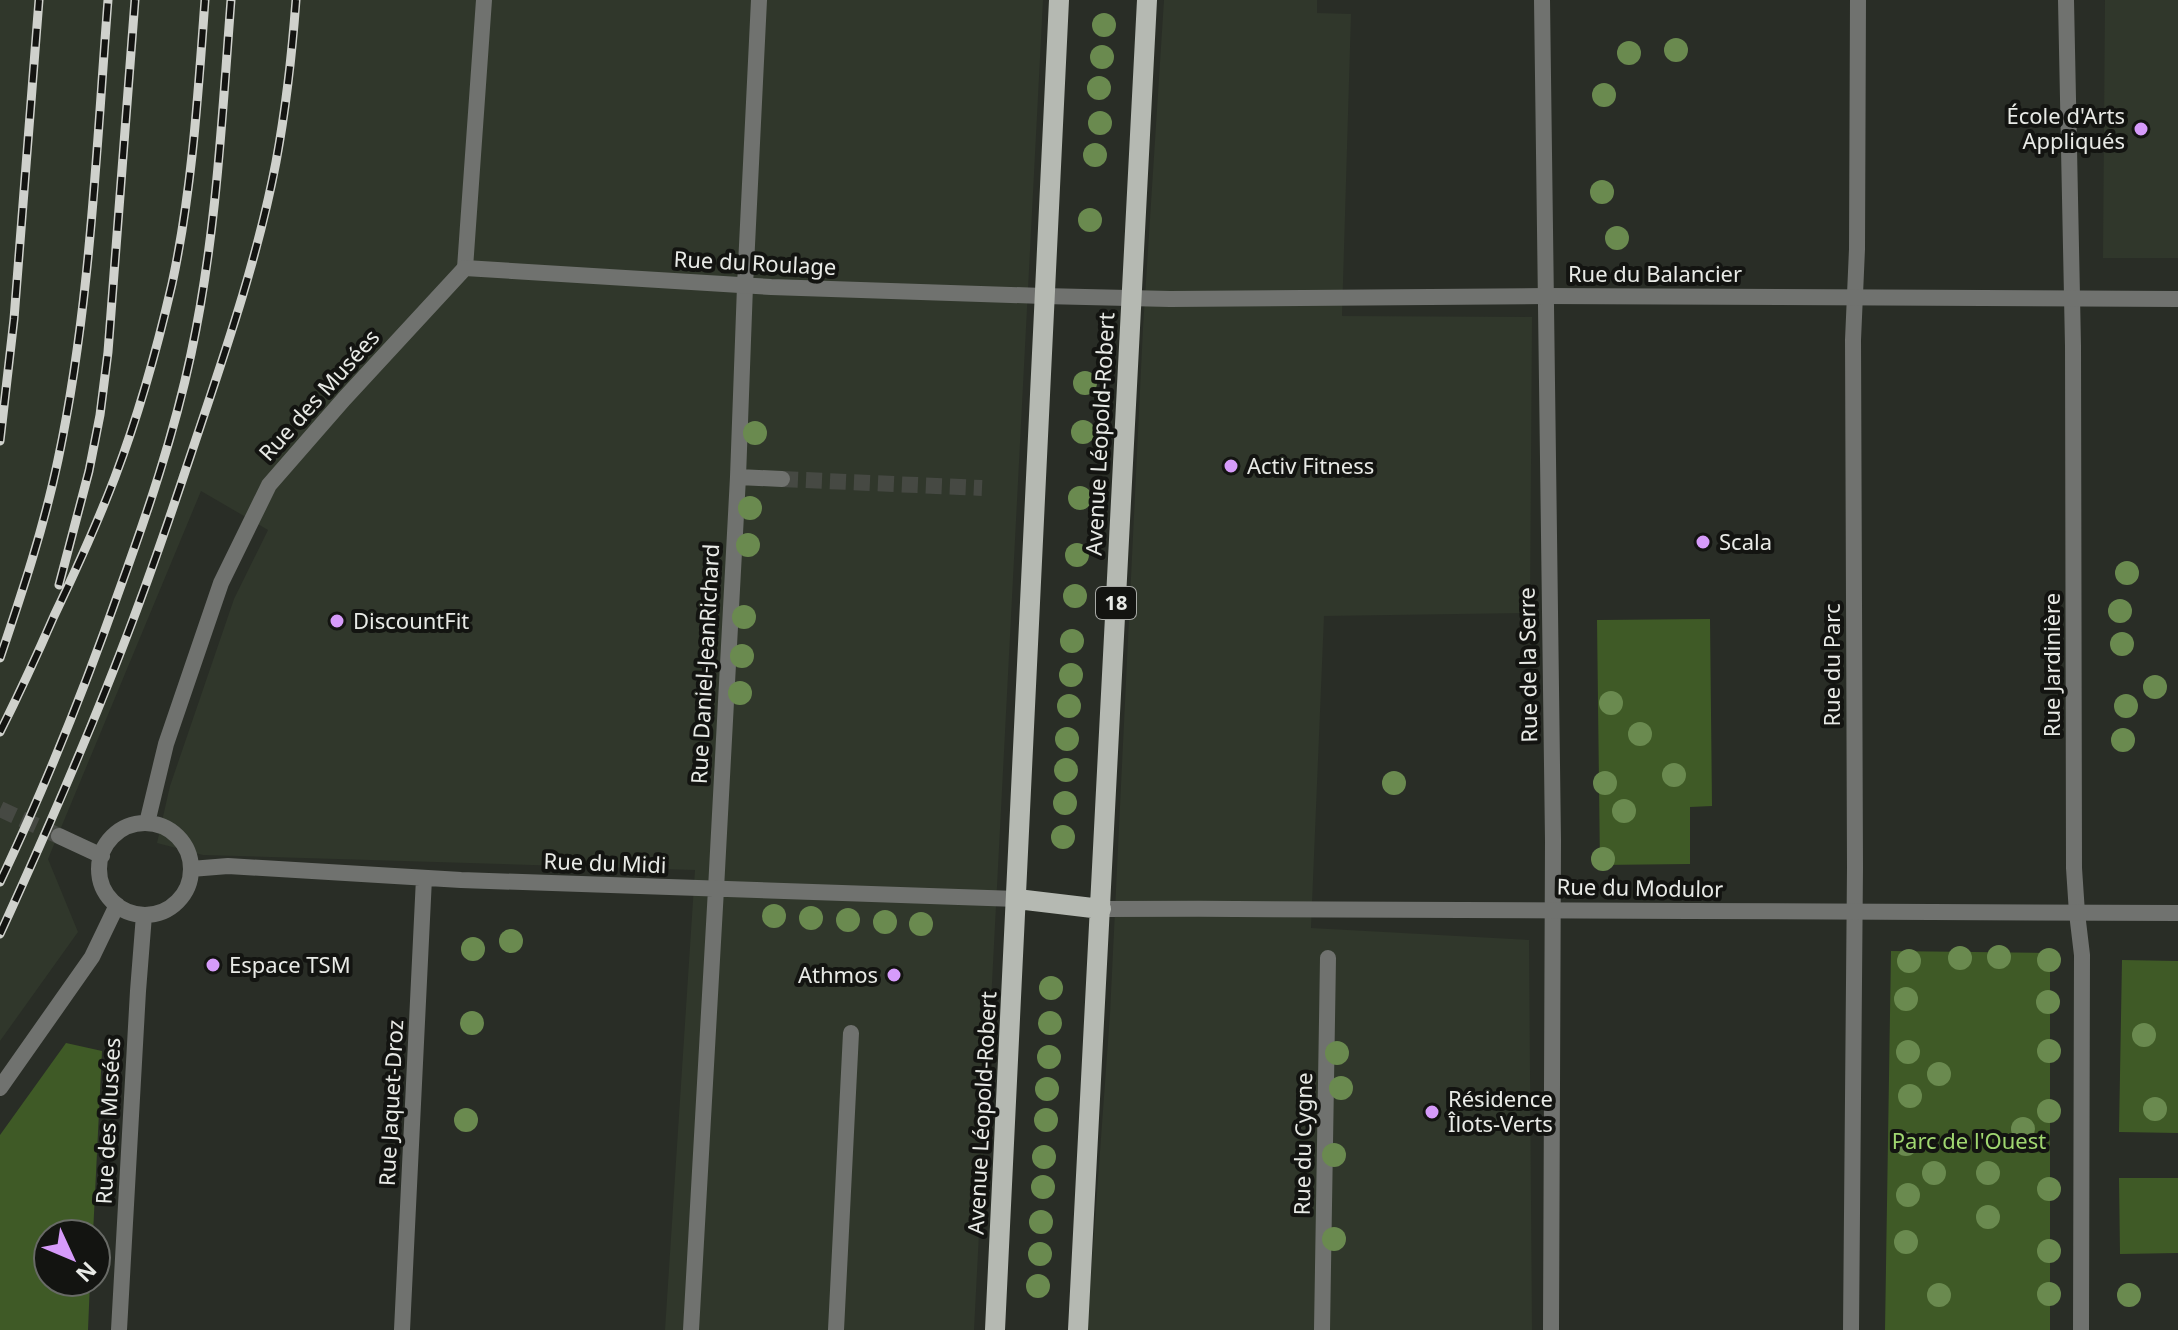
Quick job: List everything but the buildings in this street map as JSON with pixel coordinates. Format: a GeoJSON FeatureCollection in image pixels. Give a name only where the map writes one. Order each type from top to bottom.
{"type":"FeatureCollection","features":[{"type":"Feature","properties":{"kind":"main road","name":"Avenue Léopold-Robert"},"geometry":{"type":"LineString","coordinates":[[995,1330],[1059,0]]}},
{"type":"Feature","properties":{"kind":"main road","name":"Avenue Léopold-Robert"},"geometry":{"type":"LineString","coordinates":[[1078,1330],[1147,0]]}},
{"type":"Feature","properties":{"kind":"main road"},"geometry":{"type":"LineString","coordinates":[[1017,899],[1101,909]]}},
{"type":"Feature","properties":{"kind":"street"},"geometry":{"type":"LineString","coordinates":[[465,268],[484,0]]}},
{"type":"Feature","properties":{"kind":"street","name":"Rue Daniel-JeanRichard"},"geometry":{"type":"LineString","coordinates":[[691,1330],[738,477],[759,0]]}},
{"type":"Feature","properties":{"kind":"street","name":"Rue de la Serre"},"geometry":{"type":"LineString","coordinates":[[1542,0],[1552,909],[1551,1330]]}},
{"type":"Feature","properties":{"kind":"street","name":"Rue du Parc"},"geometry":{"type":"LineString","coordinates":[[1851,1330],[1853,340],[1857,249],[1858,0]]}},
{"type":"Feature","properties":{"kind":"street","name":"Rue Jardinière"},"geometry":{"type":"LineString","coordinates":[[2066,0],[2073,346],[2074,868],[2082,955],[2081,1330]]}},
{"type":"Feature","properties":{"kind":"street","name":"Rue du Roulage"},"geometry":{"type":"LineString","coordinates":[[465,268],[745,286],[1043,296]]}},
{"type":"Feature","properties":{"kind":"street","name":"Rue des Musées"},"geometry":{"type":"LineString","coordinates":[[147,823],[166,744],[221,583],[269,485],[465,268]]}},
{"type":"Feature","properties":{"kind":"street","name":"Avenue Léopold-Robert"},"geometry":{"type":"LineString","coordinates":[[1043,296],[1131,297]]}},
{"type":"Feature","properties":{"kind":"street","name":"Rue du Balancier"},"geometry":{"type":"LineString","coordinates":[[1131,297],[2178,299]]}},
{"type":"Feature","properties":{"kind":"street"},"geometry":{"type":"LineString","coordinates":[[738,477],[782,479]]}},
{"type":"Feature","properties":{"kind":"street"},"geometry":{"type":"LineString","coordinates":[[147,823],[161,826],[183,843],[191,869],[189,884],[172,907],[144,915],[117,905],[102,883],[99,869],[108,842],[132,825],[147,823]]}},
{"type":"Feature","properties":{"kind":"street"},"geometry":{"type":"LineString","coordinates":[[59,836],[102,856]]}},
{"type":"Feature","properties":{"kind":"street","name":"Rue du Midi"},"geometry":{"type":"LineString","coordinates":[[191,869],[228,866],[424,878],[1017,899]]}},
{"type":"Feature","properties":{"kind":"street","name":"Rue Jaquet-Droz"},"geometry":{"type":"LineString","coordinates":[[402,1330],[424,878]]}},
{"type":"Feature","properties":{"kind":"street"},"geometry":{"type":"LineString","coordinates":[[0,1088],[92,957],[117,905]]}},
{"type":"Feature","properties":{"kind":"street","name":"Rue du Modulor"},"geometry":{"type":"LineString","coordinates":[[1101,909],[2178,913]]}},
{"type":"Feature","properties":{"kind":"street","name":"Rue des Musées"},"geometry":{"type":"LineString","coordinates":[[119,1330],[144,915]]}},
{"type":"Feature","properties":{"kind":"street","name":"Rue du Cygne"},"geometry":{"type":"LineString","coordinates":[[1322,1330],[1328,958]]}},
{"type":"Feature","properties":{"kind":"street"},"geometry":{"type":"LineString","coordinates":[[836,1330],[851,1033]]}},
{"type":"Feature","properties":{"kind":"shaded area"},"geometry":{"type":"Polygon","coordinates":[[[0,0],[1043,0],[974,1330],[665,1330],[695,870],[203,855],[157,843],[170,786],[234,599],[268,530],[201,491],[48,859],[78,932],[0,1041],[0,0]]]}},
{"type":"Feature","properties":{"kind":"shaded area"},"geometry":{"type":"Polygon","coordinates":[[[1164,0],[1317,0],[1317,13],[1351,14],[1342,316],[1532,317],[1530,613],[1324,616],[1311,928],[1529,940],[1532,1330],[1087,1330],[1110,1014],[1143,328],[1164,0]]]}},
{"type":"Feature","properties":{"kind":"shaded area","name":"École d'Arts Appliqués"},"geometry":{"type":"Polygon","coordinates":[[[2105,0],[2178,0],[2178,258],[2103,258],[2105,0]]]}},
{"type":"Feature","properties":{"kind":"green space"},"geometry":{"type":"Polygon","coordinates":[[[1710,619],[1712,806],[1690,807],[1690,864],[1600,865],[1597,620],[1710,619]]]}},
{"type":"Feature","properties":{"kind":"green space","name":"Parc de l'Ouest"},"geometry":{"type":"Polygon","coordinates":[[[1891,951],[2050,953],[2050,1330],[1885,1330],[1891,951]]]}},
{"type":"Feature","properties":{"kind":"green space"},"geometry":{"type":"Polygon","coordinates":[[[2122,960],[2178,961],[2178,1133],[2119,1132],[2122,960]]]}},
{"type":"Feature","properties":{"kind":"green space"},"geometry":{"type":"Polygon","coordinates":[[[66,1043],[102,1051],[94,1218],[32,1218],[32,1298],[89,1298],[88,1330],[0,1330],[0,1135],[66,1043]]]}},
{"type":"Feature","properties":{"kind":"green space"},"geometry":{"type":"Polygon","coordinates":[[[2119,1178],[2178,1178],[2178,1253],[2120,1254],[2119,1178]]]}},
{"type":"Feature","properties":{"kind":"tunnel"},"geometry":{"type":"LineString","coordinates":[[782,479],[982,488]]}},
{"type":"Feature","properties":{"kind":"tunnel"},"geometry":{"type":"LineString","coordinates":[[0,809],[59,836]]}},
{"type":"Feature","properties":{"kind":"railway"},"geometry":{"type":"LineString","coordinates":[[0,441],[14,319],[39,0]]}},
{"type":"Feature","properties":{"kind":"railway"},"geometry":{"type":"LineString","coordinates":[[0,658],[46,510],[69,403],[85,289],[108,0]]}},
{"type":"Feature","properties":{"kind":"railway"},"geometry":{"type":"LineString","coordinates":[[59,585],[89,471],[100,415],[108,352],[135,0]]}},
{"type":"Feature","properties":{"kind":"railway"},"geometry":{"type":"LineString","coordinates":[[0,732],[101,512],[132,429],[154,357],[185,214],[205,0]]}},
{"type":"Feature","properties":{"kind":"railway"},"geometry":{"type":"LineString","coordinates":[[0,882],[92,665],[150,504],[177,414],[207,266],[231,0]]}},
{"type":"Feature","properties":{"kind":"railway"},"geometry":{"type":"LineString","coordinates":[[0,934],[119,657],[226,348],[259,237],[276,162],[296,0]]}},
{"type":"Feature","properties":{"kind":"place","name":"École d'Arts Appliqués"},"geometry":{"type":"Point","coordinates":[2141,129]}},
{"type":"Feature","properties":{"kind":"place","name":"Activ Fitness"},"geometry":{"type":"Point","coordinates":[1231,466]}},
{"type":"Feature","properties":{"kind":"place","name":"Scala"},"geometry":{"type":"Point","coordinates":[1703,542]}},
{"type":"Feature","properties":{"kind":"place","name":"DiscountFit"},"geometry":{"type":"Point","coordinates":[337,621]}},
{"type":"Feature","properties":{"kind":"place","name":"Espace TSM"},"geometry":{"type":"Point","coordinates":[213,965]}},
{"type":"Feature","properties":{"kind":"place","name":"Athmos"},"geometry":{"type":"Point","coordinates":[894,975]}},
{"type":"Feature","properties":{"kind":"place","name":"Résidence Îlots-Verts"},"geometry":{"type":"Point","coordinates":[1432,1112]}}]}
